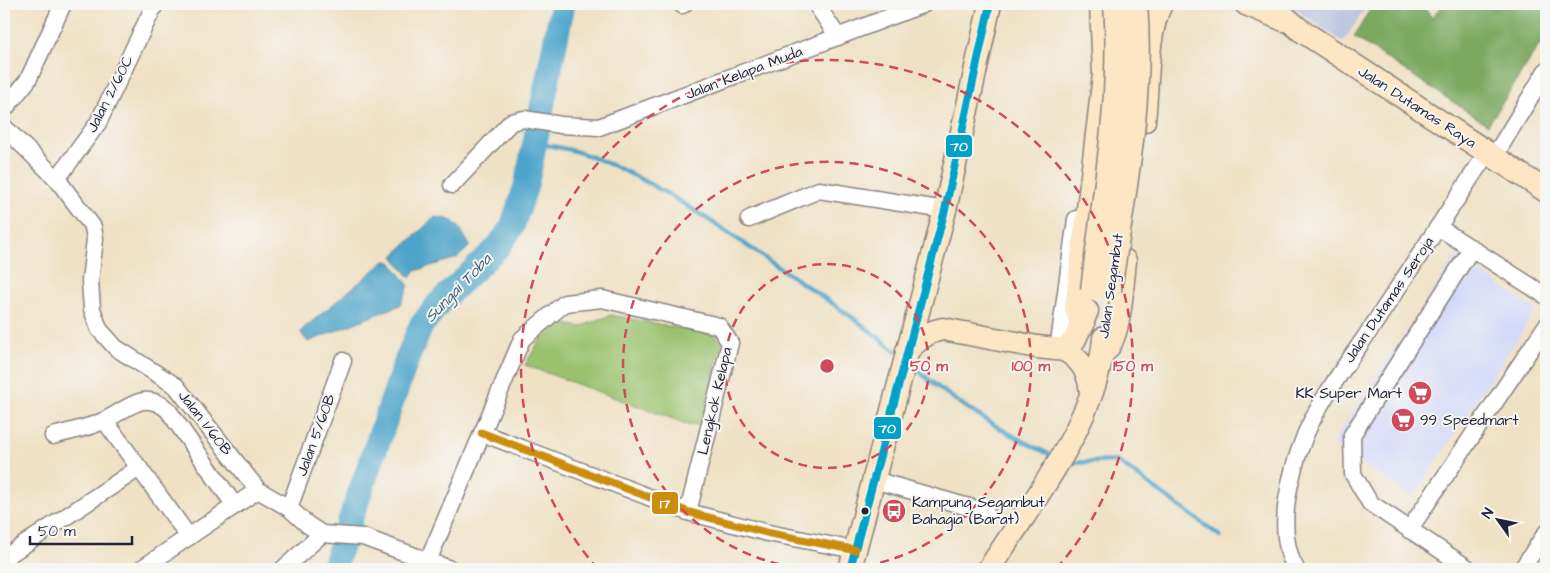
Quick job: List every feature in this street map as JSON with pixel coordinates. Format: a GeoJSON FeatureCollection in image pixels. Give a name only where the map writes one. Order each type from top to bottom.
{"type":"FeatureCollection","features":[{"type":"Feature","properties":{"kind":"main road"},"geometry":{"type":"LineString","coordinates":[[853,560],[945,210],[990,4]]}},
{"type":"Feature","properties":{"kind":"main road"},"geometry":{"type":"LineString","coordinates":[[1083,325],[1076,309],[1098,84],[1101,4]]}},
{"type":"Feature","properties":{"kind":"main road","name":"Jalan Segambut"},"geometry":{"type":"LineString","coordinates":[[989,569],[1070,443],[1091,393],[1103,353],[1101,290],[1118,47],[1115,4]]}},
{"type":"Feature","properties":{"kind":"main road","name":"Jalan Segambut"},"geometry":{"type":"LineString","coordinates":[[1062,350],[1075,339],[1101,290],[1137,95],[1139,35],[1136,4]]}},
{"type":"Feature","properties":{"kind":"main road"},"geometry":{"type":"LineString","coordinates":[[1148,4],[1150,53]]}},
{"type":"Feature","properties":{"kind":"main road"},"geometry":{"type":"LineString","coordinates":[[1103,353],[1110,348],[1116,328],[1140,158],[1150,53],[1157,13],[1161,4]]}},
{"type":"Feature","properties":{"kind":"main road","name":"Jalan Dutamas Raya"},"geometry":{"type":"LineString","coordinates":[[1246,4],[1288,21]]}},
{"type":"Feature","properties":{"kind":"main road","name":"Jalan Dutamas Raya"},"geometry":{"type":"LineString","coordinates":[[1270,4],[1288,21],[1546,192]]}},
{"type":"Feature","properties":{"kind":"main road"},"geometry":{"type":"LineString","coordinates":[[1098,84],[1109,46],[1114,37],[1122,30],[1135,31],[1144,39],[1150,53]]}},
{"type":"Feature","properties":{"kind":"main road"},"geometry":{"type":"LineString","coordinates":[[922,293],[930,313],[944,329]]}},
{"type":"Feature","properties":{"kind":"main road"},"geometry":{"type":"LineString","coordinates":[[908,351],[919,338],[931,331],[944,329],[1062,350],[1084,367],[1089,379],[1091,393]]}},
{"type":"Feature","properties":{"kind":"street"},"geometry":{"type":"LineString","coordinates":[[4,110],[28,80],[64,4]]}},
{"type":"Feature","properties":{"kind":"street","name":"Jalan 2/60C"},"geometry":{"type":"LineString","coordinates":[[57,179],[98,123],[154,4]]}},
{"type":"Feature","properties":{"kind":"street"},"geometry":{"type":"LineString","coordinates":[[816,4],[838,37]]}},
{"type":"Feature","properties":{"kind":"street","name":"Jalan Kelapa Muda"},"geometry":{"type":"LineString","coordinates":[[452,185],[511,122],[524,119],[561,125],[599,127],[924,4]]}},
{"type":"Feature","properties":{"kind":"street","name":"Jalan Dutamas Seroja"},"geometry":{"type":"LineString","coordinates":[[1296,569],[1287,542],[1287,506],[1294,470],[1306,434],[1332,387],[1438,227],[1491,155],[1546,71]]}},
{"type":"Feature","properties":{"kind":"street"},"geometry":{"type":"LineString","coordinates":[[1062,350],[1098,84]]}},
{"type":"Feature","properties":{"kind":"street","name":"Jalan 1/60B"},"geometry":{"type":"LineString","coordinates":[[4,127],[57,179],[93,227],[95,239],[90,281],[92,309],[99,329],[116,348],[176,386],[258,490],[289,508],[308,526],[326,535]]}},
{"type":"Feature","properties":{"kind":"street"},"geometry":{"type":"LineString","coordinates":[[749,219],[819,190],[945,210]]}},
{"type":"Feature","properties":{"kind":"street"},"geometry":{"type":"LineString","coordinates":[[1438,227],[1546,296]]}},
{"type":"Feature","properties":{"kind":"street"},"geometry":{"type":"LineString","coordinates":[[1469,569],[1376,508],[1357,484],[1353,474],[1352,435],[1472,248]]}},
{"type":"Feature","properties":{"kind":"street","name":"Lengkok Kelapa"},"geometry":{"type":"LineString","coordinates":[[428,561],[522,339],[565,303],[602,299],[719,326],[730,343],[688,512]]}},
{"type":"Feature","properties":{"kind":"street"},"geometry":{"type":"LineString","coordinates":[[1409,530],[1546,326]]}},
{"type":"Feature","properties":{"kind":"street","name":"Jalan 5/60B"},"geometry":{"type":"LineString","coordinates":[[289,508],[343,361]]}},
{"type":"Feature","properties":{"kind":"street"},"geometry":{"type":"LineString","coordinates":[[158,402],[176,386]]}},
{"type":"Feature","properties":{"kind":"street"},"geometry":{"type":"LineString","coordinates":[[52,436],[105,421],[117,412],[141,401],[158,402],[168,410],[235,506]]}},
{"type":"Feature","properties":{"kind":"street"},"geometry":{"type":"LineString","coordinates":[[105,421],[189,537]]}},
{"type":"Feature","properties":{"kind":"street"},"geometry":{"type":"LineString","coordinates":[[482,433],[688,512],[768,533],[853,560]]}},
{"type":"Feature","properties":{"kind":"street"},"geometry":{"type":"LineString","coordinates":[[4,558],[139,468]]}},
{"type":"Feature","properties":{"kind":"street"},"geometry":{"type":"LineString","coordinates":[[874,480],[986,512]]}},
{"type":"Feature","properties":{"kind":"street"},"geometry":{"type":"LineString","coordinates":[[141,569],[258,490]]}},
{"type":"Feature","properties":{"kind":"street"},"geometry":{"type":"LineString","coordinates":[[1522,569],[1546,533]]}},
{"type":"Feature","properties":{"kind":"street"},"geometry":{"type":"LineString","coordinates":[[282,569],[326,535],[363,537],[450,569]]}},
{"type":"Feature","properties":{"kind":"shaded area"},"geometry":{"type":"Polygon","coordinates":[[[1287,4],[1368,4],[1343,42],[1287,4]]]}},
{"type":"Feature","properties":{"kind":"shaded area"},"geometry":{"type":"Polygon","coordinates":[[[1456,256],[1536,310],[1413,497],[1332,444],[1456,256]]]}},
{"type":"Feature","properties":{"kind":"green space"},"geometry":{"type":"Polygon","coordinates":[[[1373,4],[1423,4],[1432,18],[1443,4],[1546,4],[1546,35],[1488,125],[1354,37],[1373,4]]]}},
{"type":"Feature","properties":{"kind":"green space"},"geometry":{"type":"Polygon","coordinates":[[[611,315],[714,335],[722,343],[701,425],[687,424],[525,365],[545,332],[559,323],[580,327],[611,315]]]}},
{"type":"Feature","properties":{"kind":"water"},"geometry":{"type":"Polygon","coordinates":[[[435,217],[448,219],[457,225],[470,246],[457,258],[415,271],[410,278],[393,256],[435,217]]]}},
{"type":"Feature","properties":{"kind":"water"},"geometry":{"type":"Polygon","coordinates":[[[385,261],[391,262],[409,286],[400,305],[308,342],[301,333],[303,329],[385,261]]]}},
{"type":"Feature","properties":{"kind":"waterway","name":"Sungai Toba"},"geometry":{"type":"LineString","coordinates":[[333,569],[407,359],[421,326],[439,303],[497,248],[512,227],[526,186],[563,4]]}},
{"type":"Feature","properties":{"kind":"waterway"},"geometry":{"type":"LineString","coordinates":[[536,143],[565,148],[608,163],[660,189],[825,298],[895,351]]}},
{"type":"Feature","properties":{"kind":"waterway"},"geometry":{"type":"LineString","coordinates":[[915,368],[979,416],[1049,454]]}},
{"type":"Feature","properties":{"kind":"waterway"},"geometry":{"type":"LineString","coordinates":[[1067,463],[1117,461],[1220,536]]}},
{"type":"Feature","properties":{"kind":"transit line","name":"70"},"geometry":{"type":"LineString","coordinates":[[850,569],[945,210],[990,4]]}},
{"type":"Feature","properties":{"kind":"transit line","name":"17"},"geometry":{"type":"LineString","coordinates":[[482,433],[688,512],[768,533],[855,550]]}},
{"type":"Feature","properties":{"kind":"place","name":"KK Super Mart"},"geometry":{"type":"Point","coordinates":[1420,393]}},
{"type":"Feature","properties":{"kind":"place","name":"99 Speedmart"},"geometry":{"type":"Point","coordinates":[1403,420]}},
{"type":"Feature","properties":{"kind":"place","name":"Kampung Segambut Bahagia (Barat)"},"geometry":{"type":"Point","coordinates":[894,511]}}]}
